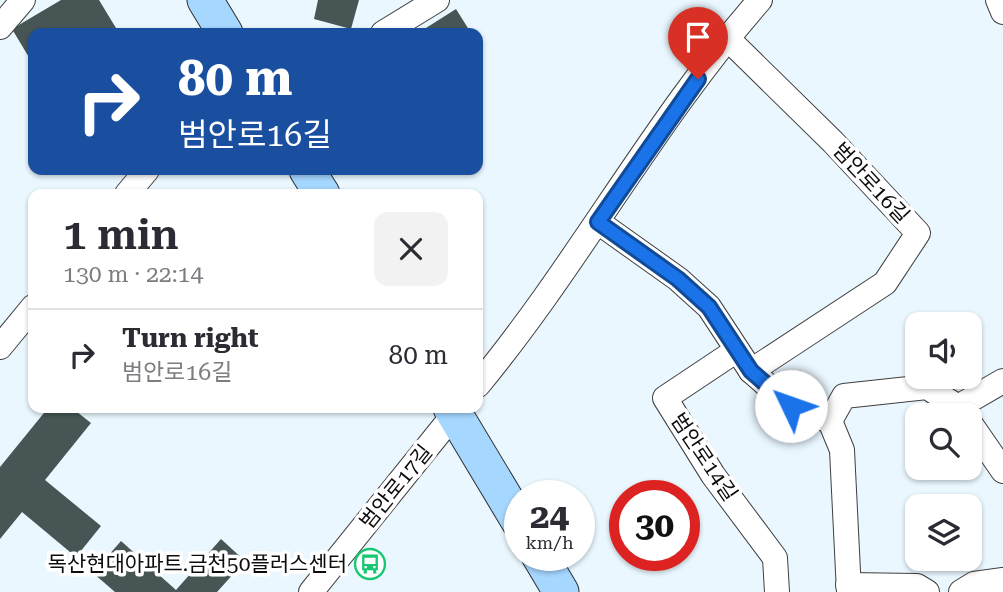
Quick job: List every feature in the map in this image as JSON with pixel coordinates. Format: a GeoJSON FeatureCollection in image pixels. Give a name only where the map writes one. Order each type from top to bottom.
{"type":"FeatureCollection","features":[{"type":"Feature","properties":{"kind":"main road"},"geometry":{"type":"LineString","coordinates":[[205,0],[222,28]]}},
{"type":"Feature","properties":{"kind":"main road"},"geometry":{"type":"LineString","coordinates":[[457,413],[504,495]]}},
{"type":"Feature","properties":{"kind":"main road"},"geometry":{"type":"LineString","coordinates":[[549,571],[561,592]]}},
{"type":"Feature","properties":{"kind":"street"},"geometry":{"type":"LineString","coordinates":[[0,27],[23,0]]}},
{"type":"Feature","properties":{"kind":"street"},"geometry":{"type":"LineString","coordinates":[[391,28],[437,0]]}},
{"type":"Feature","properties":{"kind":"street"},"geometry":{"type":"LineString","coordinates":[[483,378],[598,222],[727,38],[760,0]]}},
{"type":"Feature","properties":{"kind":"street"},"geometry":{"type":"LineString","coordinates":[[998,0],[1003,12]]}},
{"type":"Feature","properties":{"kind":"street","name":"범안로16길"},"geometry":{"type":"LineString","coordinates":[[727,38],[833,142],[918,233],[885,283],[751,371]]}},
{"type":"Feature","properties":{"kind":"street"},"geometry":{"type":"LineString","coordinates":[[131,189],[143,175]]}},
{"type":"Feature","properties":{"kind":"street"},"geometry":{"type":"LineString","coordinates":[[598,222],[678,279],[709,307],[751,371],[791,406],[830,421],[842,450],[848,588],[917,586],[927,592]]}},
{"type":"Feature","properties":{"kind":"street"},"geometry":{"type":"LineString","coordinates":[[0,347],[28,313]]}},
{"type":"Feature","properties":{"kind":"street","name":"범안로14길"},"geometry":{"type":"LineString","coordinates":[[737,350],[665,398],[713,475],[775,558],[777,592]]}},
{"type":"Feature","properties":{"kind":"street"},"geometry":{"type":"LineString","coordinates":[[978,403],[1003,382]]}},
{"type":"Feature","properties":{"kind":"street"},"geometry":{"type":"LineString","coordinates":[[830,421],[844,396],[928,387],[949,403]]}},
{"type":"Feature","properties":{"kind":"street","name":"범안로17길"},"geometry":{"type":"LineString","coordinates":[[311,592],[453,413]]}},
{"type":"Feature","properties":{"kind":"street"},"geometry":{"type":"LineString","coordinates":[[982,441],[1003,471]]}},
{"type":"Feature","properties":{"kind":"street"},"geometry":{"type":"LineString","coordinates":[[961,592],[974,584],[1003,580]]}},
{"type":"Feature","properties":{"kind":"building"},"geometry":{"type":"Polygon","coordinates":[[[61,0],[99,0],[116,28],[28,28],[28,56],[12,29],[61,0]]]}},
{"type":"Feature","properties":{"kind":"building"},"geometry":{"type":"Polygon","coordinates":[[[318,0],[359,0],[351,28],[314,19],[318,0]]]}},
{"type":"Feature","properties":{"kind":"building"},"geometry":{"type":"Polygon","coordinates":[[[456,9],[468,28],[426,28],[456,9]]]}},
{"type":"Feature","properties":{"kind":"building"},"geometry":{"type":"Polygon","coordinates":[[[44,413],[78,413],[91,423],[45,480],[101,526],[76,557],[22,512],[0,539],[0,467],[44,413]]]}},
{"type":"Feature","properties":{"kind":"building"},"geometry":{"type":"Polygon","coordinates":[[[221,539],[245,561],[217,592],[115,592],[93,573],[121,541],[176,590],[221,539]]]}},
{"type":"Feature","properties":{"kind":"place","name":"독산현대아파트.금천50플러스센터"},"geometry":{"type":"Point","coordinates":[370,564]}},
{"type":"Feature","properties":{"kind":"route"},"geometry":{"type":"LineString","coordinates":[[698,79],[598,222],[678,279],[709,307],[751,371],[791,406]]}}]}
